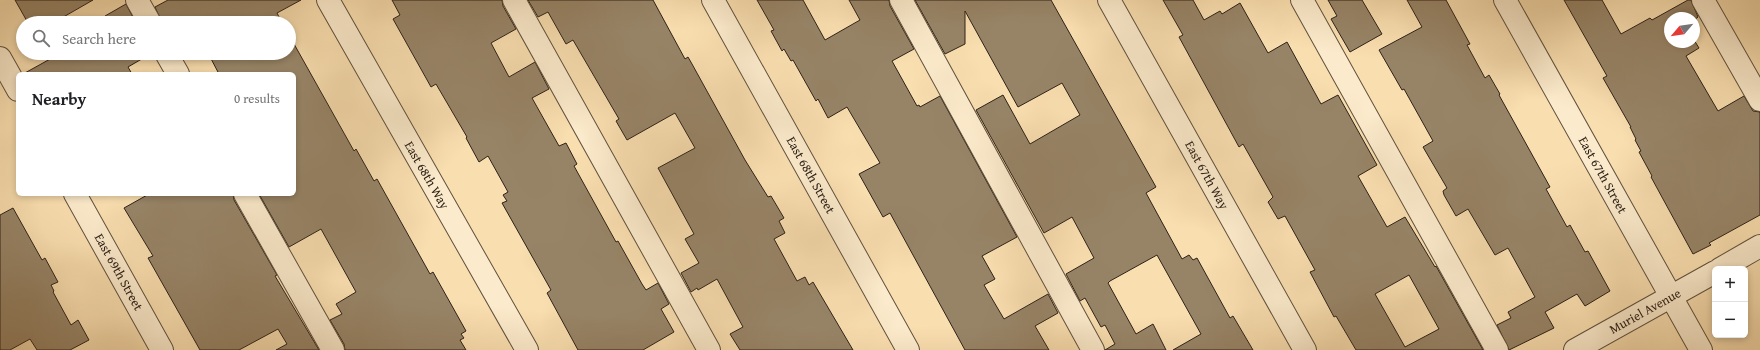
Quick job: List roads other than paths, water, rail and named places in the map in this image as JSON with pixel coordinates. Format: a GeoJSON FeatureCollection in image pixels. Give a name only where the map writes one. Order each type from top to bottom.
{"type":"FeatureCollection","features":[{"type":"Feature","properties":{"kind":"street"},"geometry":{"type":"LineString","coordinates":[[137,0],[146,16]]}},
{"type":"Feature","properties":{"kind":"street","name":"East 68th Way"},"geometry":{"type":"LineString","coordinates":[[328,0],[527,350]]}},
{"type":"Feature","properties":{"kind":"street"},"geometry":{"type":"LineString","coordinates":[[514,0],[709,350]]}},
{"type":"Feature","properties":{"kind":"street","name":"East 68th Street"},"geometry":{"type":"LineString","coordinates":[[713,0],[908,350]]}},
{"type":"Feature","properties":{"kind":"street"},"geometry":{"type":"LineString","coordinates":[[902,0],[1093,350]]}},
{"type":"Feature","properties":{"kind":"street","name":"East 67th Way"},"geometry":{"type":"LineString","coordinates":[[1109,0],[1304,350]]}},
{"type":"Feature","properties":{"kind":"street"},"geometry":{"type":"LineString","coordinates":[[1302,0],[1497,350]]}},
{"type":"Feature","properties":{"kind":"street","name":"East 67th Street"},"geometry":{"type":"LineString","coordinates":[[1505,0],[1701,350]]}},
{"type":"Feature","properties":{"kind":"street"},"geometry":{"type":"LineString","coordinates":[[1703,0],[1760,100]]}},
{"type":"Feature","properties":{"kind":"street"},"geometry":{"type":"LineString","coordinates":[[0,58],[16,86]]}},
{"type":"Feature","properties":{"kind":"street"},"geometry":{"type":"LineString","coordinates":[[170,60],[177,72]]}},
{"type":"Feature","properties":{"kind":"street","name":"East 69th Street"},"geometry":{"type":"LineString","coordinates":[[76,196],[162,350]]}},
{"type":"Feature","properties":{"kind":"street"},"geometry":{"type":"LineString","coordinates":[[247,196],[333,350]]}},
{"type":"Feature","properties":{"kind":"street"},"geometry":{"type":"LineString","coordinates":[[1725,266],[1760,246]]}},
{"type":"Feature","properties":{"kind":"street","name":"Muriel Avenue"},"geometry":{"type":"LineString","coordinates":[[1575,350],[1712,274]]}}]}
